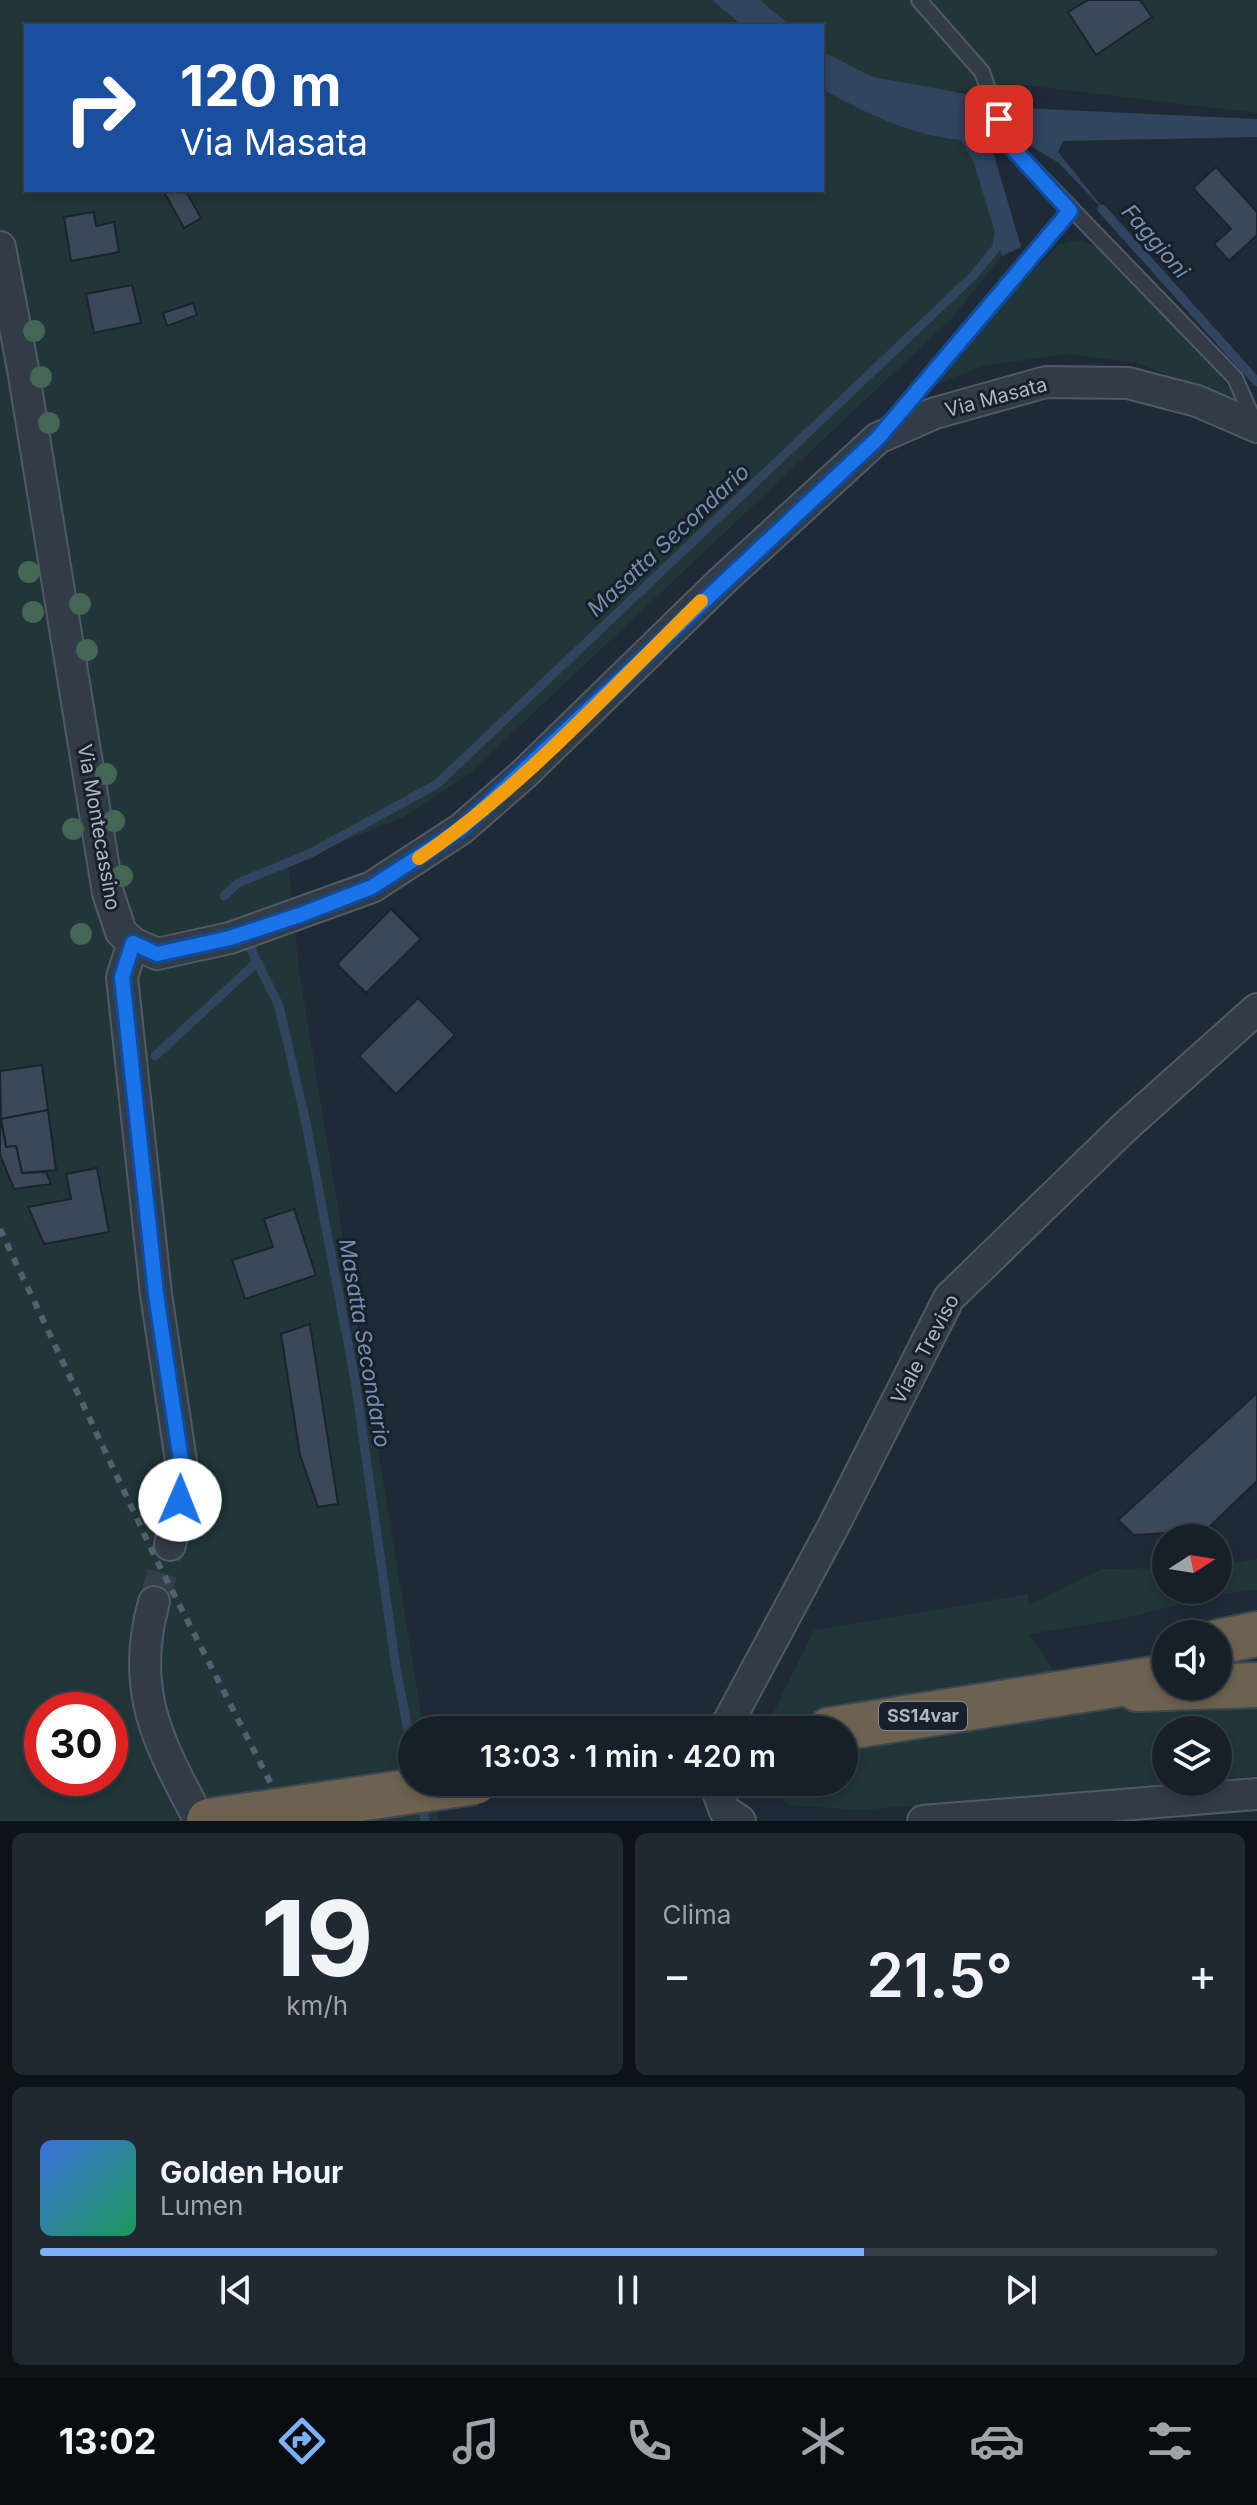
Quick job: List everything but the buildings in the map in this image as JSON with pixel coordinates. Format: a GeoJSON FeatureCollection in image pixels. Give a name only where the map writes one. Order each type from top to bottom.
{"type":"FeatureCollection","features":[{"type":"Feature","properties":{"kind":"highway"},"geometry":{"type":"LineString","coordinates":[[1232,1639],[1257,1634]]}},
{"type":"Feature","properties":{"kind":"highway"},"geometry":{"type":"LineString","coordinates":[[1087,1689],[1152,1663]]}},
{"type":"Feature","properties":{"kind":"highway"},"geometry":{"type":"LineString","coordinates":[[1232,1667],[1257,1663]]}},
{"type":"Feature","properties":{"kind":"highway","name":"SS14var"},"geometry":{"type":"LineString","coordinates":[[858,1726],[1152,1679]]}},
{"type":"Feature","properties":{"kind":"highway"},"geometry":{"type":"LineString","coordinates":[[1087,1689],[1257,1685]]}},
{"type":"Feature","properties":{"kind":"highway"},"geometry":{"type":"LineString","coordinates":[[209,1821],[398,1793]]}},
{"type":"Feature","properties":{"kind":"street","name":"Via Montecassino"},"geometry":{"type":"LineString","coordinates":[[0,247],[26,384],[108,893],[121,932],[133,943]]}},
{"type":"Feature","properties":{"kind":"street","name":"Via Masata"},"geometry":{"type":"LineString","coordinates":[[133,943],[157,954],[244,933],[372,887],[437,845],[524,774],[722,581],[878,438],[935,413],[1046,382],[1128,383],[1197,401],[1256,427]]}},
{"type":"Feature","properties":{"kind":"street"},"geometry":{"type":"LineString","coordinates":[[133,943],[122,977],[156,1294],[181,1461],[180,1500],[170,1545]]}},
{"type":"Feature","properties":{"kind":"street","name":"Viale Treviso"},"geometry":{"type":"LineString","coordinates":[[732,1716],[833,1527],[949,1298],[1126,1126],[1257,1009]]}},
{"type":"Feature","properties":{"kind":"street"},"geometry":{"type":"LineString","coordinates":[[154,1602],[144,1638],[144,1682],[151,1722],[200,1821]]}},
{"type":"Feature","properties":{"kind":"street"},"geometry":{"type":"LineString","coordinates":[[923,1821],[1257,1794]]}},
{"type":"Feature","properties":{"kind":"street"},"geometry":{"type":"LineString","coordinates":[[719,1796],[725,1811],[740,1821]]}},
{"type":"Feature","properties":{"kind":"lane","name":"Via Masata"},"geometry":{"type":"LineString","coordinates":[[919,0],[982,72],[1007,142],[1070,211],[1235,378],[1256,427]]}},
{"type":"Feature","properties":{"kind":"lane","name":"Via Masata"},"geometry":{"type":"LineString","coordinates":[[878,438],[1070,211]]}},
{"type":"Feature","properties":{"kind":"green space"},"geometry":{"type":"Polygon","coordinates":[[[0,0],[1257,0],[1257,113],[1014,84],[954,92],[1002,256],[952,318],[471,772],[404,817],[288,863],[299,970],[422,1716],[398,1716],[398,1796],[435,1796],[439,1821],[0,1821],[0,0]]]}},
{"type":"Feature","properties":{"kind":"green space"},"geometry":{"type":"Polygon","coordinates":[[[1077,240],[1096,246],[1206,359],[1241,403],[1137,363],[1067,354],[982,366],[905,397],[1060,244],[1077,240]]]}},
{"type":"Feature","properties":{"kind":"green space"},"geometry":{"type":"Polygon","coordinates":[[[1257,1559],[1257,1590],[1232,1593],[1232,1563],[1257,1559]]]}},
{"type":"Feature","properties":{"kind":"green space"},"geometry":{"type":"Polygon","coordinates":[[[1152,1568],[1152,1604],[1181,1604],[1121,1619],[1029,1634],[1077,1706],[1152,1700],[1232,1700],[1232,1693],[1257,1691],[1257,1776],[1232,1779],[1232,1716],[1152,1716],[1152,1786],[860,1810],[789,1805],[779,1796],[858,1796],[858,1716],[772,1716],[814,1630],[1028,1594],[1029,1605],[1102,1569],[1152,1568]]]}},
{"type":"Feature","properties":{"kind":"water"},"geometry":{"type":"Polygon","coordinates":[[[712,0],[760,0],[789,24],[741,24],[712,0]]]}},
{"type":"Feature","properties":{"kind":"water"},"geometry":{"type":"Polygon","coordinates":[[[824,52],[873,77],[983,97],[988,135],[1021,247],[1002,256],[974,163],[961,140],[906,128],[872,115],[824,90],[824,52]]]}},
{"type":"Feature","properties":{"kind":"water"},"geometry":{"type":"Polygon","coordinates":[[[1020,108],[1257,119],[1257,137],[1063,141],[1058,152],[1111,218],[1059,163],[1029,145],[1020,108]]]}},
{"type":"Feature","properties":{"kind":"waterway"},"geometry":{"type":"LineString","coordinates":[[1013,116],[1034,117]]}},
{"type":"Feature","properties":{"kind":"waterway","name":"Faggioni"},"geometry":{"type":"LineString","coordinates":[[1102,209],[1257,382]]}},
{"type":"Feature","properties":{"kind":"waterway","name":"Masatta Secondario"},"geometry":{"type":"LineString","coordinates":[[224,896],[238,883],[311,853],[437,784],[973,276],[997,247],[999,233]]}},
{"type":"Feature","properties":{"kind":"waterway","name":"Masatta Secondario"},"geometry":{"type":"LineString","coordinates":[[251,949],[279,1006],[306,1123],[355,1380],[405,1716]]}},
{"type":"Feature","properties":{"kind":"waterway"},"geometry":{"type":"LineString","coordinates":[[155,1056],[257,962]]}},
{"type":"Feature","properties":{"kind":"waterway","name":"Masatta Secondario"},"geometry":{"type":"LineString","coordinates":[[421,1801],[425,1821]]}},
{"type":"Feature","properties":{"kind":"tunnel"},"geometry":{"type":"LineString","coordinates":[[154,1602],[170,1545]]}},
{"type":"Feature","properties":{"kind":"railway"},"geometry":{"type":"LineString","coordinates":[[0,1229],[157,1561],[290,1821]]}},
{"type":"Feature","properties":{"kind":"slow traffic"},"geometry":{"type":"LineString","coordinates":[[419,858],[461,829],[524,774],[701,601]]}},
{"type":"Feature","properties":{"kind":"route"},"geometry":{"type":"LineString","coordinates":[[180,1500],[181,1461],[156,1294],[122,977],[124,961],[133,943],[157,954],[230,938],[372,887],[413,862],[461,829],[524,774],[722,581],[878,438],[992,299],[1070,211],[1007,142],[999,119]]}}]}
